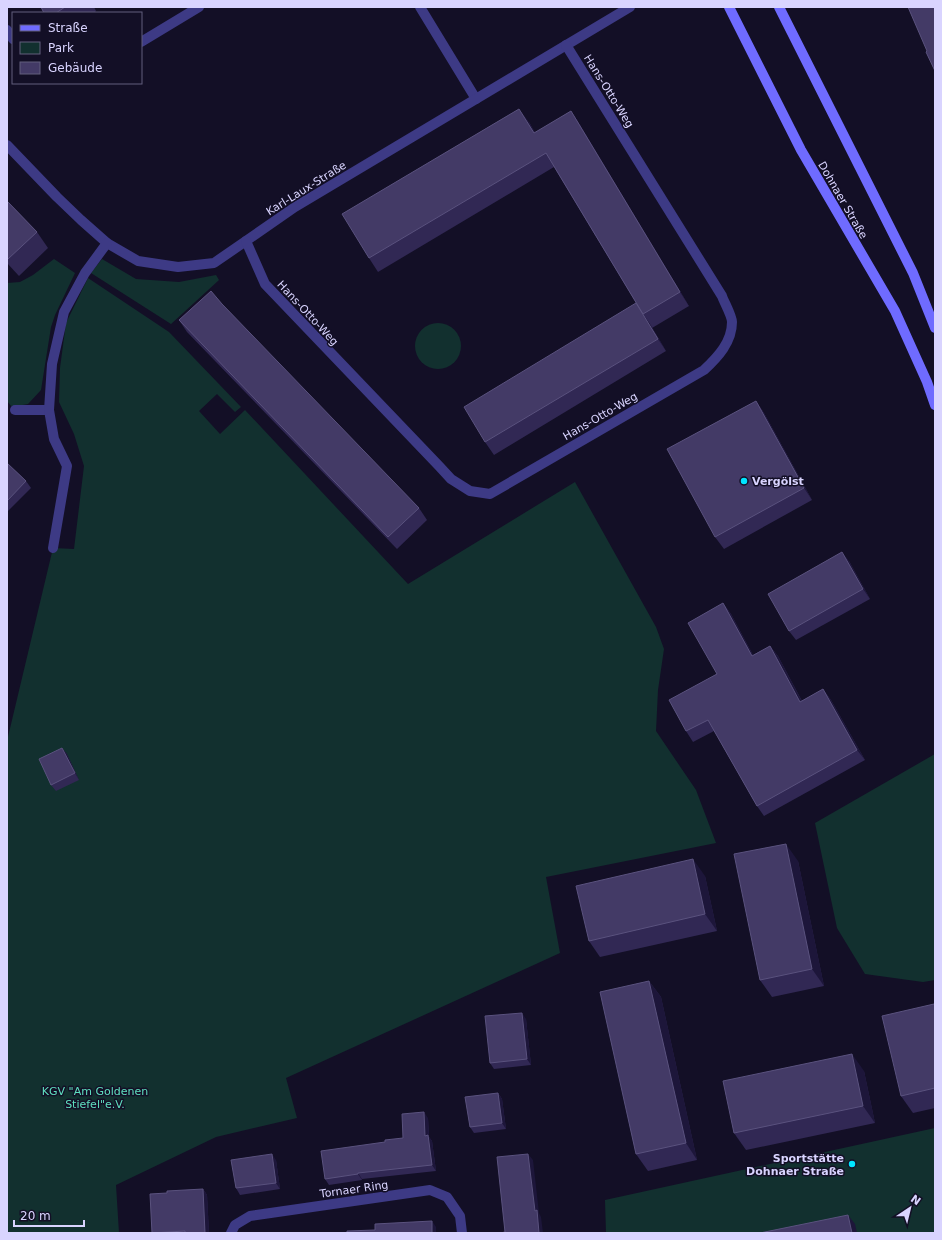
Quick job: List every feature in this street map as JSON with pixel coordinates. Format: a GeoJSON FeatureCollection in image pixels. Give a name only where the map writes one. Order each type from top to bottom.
{"type":"FeatureCollection","features":[{"type":"Feature","properties":{"kind":"main road","name":"Dohnaer Straße"},"geometry":{"type":"LineString","coordinates":[[729,7],[801,150],[895,311],[927,382],[935,405]]}},
{"type":"Feature","properties":{"kind":"main road"},"geometry":{"type":"LineString","coordinates":[[779,7],[913,273],[935,328]]}},
{"type":"Feature","properties":{"kind":"street"},"geometry":{"type":"LineString","coordinates":[[142,41],[199,7]]}},
{"type":"Feature","properties":{"kind":"street"},"geometry":{"type":"LineString","coordinates":[[420,7],[476,99]]}},
{"type":"Feature","properties":{"kind":"street","name":"Karl-Laux-Straße"},"geometry":{"type":"LineString","coordinates":[[7,145],[81,220],[107,243],[138,261],[178,266],[214,263],[295,207],[630,7]]}},
{"type":"Feature","properties":{"kind":"street","name":"Hans-Otto-Weg"},"geometry":{"type":"LineString","coordinates":[[246,241],[264,284],[451,479],[470,490],[490,494],[699,373],[718,357],[729,339],[732,321],[722,296],[566,45]]}},
{"type":"Feature","properties":{"kind":"street"},"geometry":{"type":"LineString","coordinates":[[53,548],[67,466],[54,439],[49,410],[52,364],[64,312],[85,273],[107,243]]}},
{"type":"Feature","properties":{"kind":"street"},"geometry":{"type":"LineString","coordinates":[[15,410],[49,410]]}},
{"type":"Feature","properties":{"kind":"street","name":"Tornaer Ring"},"geometry":{"type":"LineString","coordinates":[[231,1233],[235,1224],[250,1216],[430,1190],[447,1197],[460,1216],[462,1233]]}},
{"type":"Feature","properties":{"kind":"green space"},"geometry":{"type":"Polygon","coordinates":[[[54,259],[75,273],[55,315],[51,327],[41,390],[28,404],[12,407],[7,401],[7,283],[20,282],[33,275],[54,259]]]}},
{"type":"Feature","properties":{"kind":"green space"},"geometry":{"type":"Polygon","coordinates":[[[102,259],[136,279],[179,282],[216,275],[219,280],[171,324],[91,273],[102,259]]]}},
{"type":"Feature","properties":{"kind":"green space","name":"KGV \"Am Goldenen Stiefel\"e.V."},"geometry":{"type":"Polygon","coordinates":[[[88,278],[169,332],[241,407],[235,412],[217,394],[199,411],[220,434],[245,410],[408,584],[575,482],[656,627],[664,649],[658,690],[656,731],[696,790],[716,843],[546,877],[560,953],[286,1078],[297,1118],[216,1137],[116,1185],[119,1233],[7,1233],[7,741],[53,548],[74,549],[84,466],[74,434],[59,402],[60,368],[66,323],[88,278]]]}},
{"type":"Feature","properties":{"kind":"green space"},"geometry":{"type":"Polygon","coordinates":[[[438,323],[451,327],[457,333],[461,346],[457,359],[451,365],[438,369],[425,365],[419,359],[415,346],[419,333],[425,327],[438,323]]]}},
{"type":"Feature","properties":{"kind":"green space"},"geometry":{"type":"Polygon","coordinates":[[[935,754],[935,980],[923,982],[865,974],[837,928],[815,823],[935,754]]]}},
{"type":"Feature","properties":{"kind":"green space","name":"Sportstätte Dohnaer Straße"},"geometry":{"type":"Polygon","coordinates":[[[935,1128],[935,1233],[606,1233],[605,1200],[935,1128]]]}},
{"type":"Feature","properties":{"kind":"building"},"geometry":{"type":"Polygon","coordinates":[[[41,7],[65,7],[58,12],[44,12],[41,7]]]}},
{"type":"Feature","properties":{"kind":"building"},"geometry":{"type":"Polygon","coordinates":[[[908,7],[935,7],[935,71],[926,52],[927,51],[908,7]]]}},
{"type":"Feature","properties":{"kind":"building"},"geometry":{"type":"Polygon","coordinates":[[[519,109],[534,133],[571,111],[680,292],[643,314],[546,153],[369,258],[342,214],[519,109]]]}},
{"type":"Feature","properties":{"kind":"building"},"geometry":{"type":"Polygon","coordinates":[[[7,201],[37,232],[8,259],[7,259],[7,201]]]}},
{"type":"Feature","properties":{"kind":"building"},"geometry":{"type":"Polygon","coordinates":[[[211,291],[419,508],[388,537],[179,320],[211,291]]]}},
{"type":"Feature","properties":{"kind":"building"},"geometry":{"type":"Polygon","coordinates":[[[636,303],[658,339],[485,442],[464,407],[636,303]]]}},
{"type":"Feature","properties":{"kind":"building","name":"Vergölst"},"geometry":{"type":"Polygon","coordinates":[[[756,401],[804,488],[715,537],[667,449],[756,401]]]}},
{"type":"Feature","properties":{"kind":"building"},"geometry":{"type":"Polygon","coordinates":[[[7,463],[26,481],[7,501],[7,463]]]}},
{"type":"Feature","properties":{"kind":"building"},"geometry":{"type":"Polygon","coordinates":[[[842,552],[863,589],[789,631],[768,594],[842,552]]]}},
{"type":"Feature","properties":{"kind":"building"},"geometry":{"type":"Polygon","coordinates":[[[723,603],[752,656],[770,646],[800,702],[823,689],[857,750],[757,806],[708,720],[686,731],[669,700],[717,674],[688,623],[723,603]]]}},
{"type":"Feature","properties":{"kind":"building"},"geometry":{"type":"Polygon","coordinates":[[[62,748],[75,773],[51,785],[39,759],[62,748]]]}},
{"type":"Feature","properties":{"kind":"building"},"geometry":{"type":"Polygon","coordinates":[[[786,844],[812,969],[760,980],[734,854],[786,844]]]}},
{"type":"Feature","properties":{"kind":"building"},"geometry":{"type":"Polygon","coordinates":[[[693,859],[705,914],[589,941],[576,886],[693,859]]]}},
{"type":"Feature","properties":{"kind":"building"},"geometry":{"type":"Polygon","coordinates":[[[649,981],[686,1143],[636,1154],[600,992],[649,981]]]}},
{"type":"Feature","properties":{"kind":"building"},"geometry":{"type":"Polygon","coordinates":[[[934,1004],[935,1088],[901,1096],[882,1016],[934,1004]]]}},
{"type":"Feature","properties":{"kind":"building"},"geometry":{"type":"Polygon","coordinates":[[[522,1013],[527,1059],[490,1063],[485,1016],[522,1013]]]}},
{"type":"Feature","properties":{"kind":"building"},"geometry":{"type":"Polygon","coordinates":[[[852,1054],[863,1106],[734,1133],[723,1081],[852,1054]]]}},
{"type":"Feature","properties":{"kind":"building"},"geometry":{"type":"Polygon","coordinates":[[[498,1093],[502,1123],[470,1127],[465,1097],[498,1093]]]}},
{"type":"Feature","properties":{"kind":"building"},"geometry":{"type":"Polygon","coordinates":[[[424,1112],[425,1136],[428,1135],[432,1165],[358,1173],[325,1179],[321,1151],[403,1138],[402,1114],[424,1112]]]}},
{"type":"Feature","properties":{"kind":"building"},"geometry":{"type":"Polygon","coordinates":[[[272,1154],[276,1183],[236,1188],[231,1160],[272,1154]]]}},
{"type":"Feature","properties":{"kind":"building"},"geometry":{"type":"Polygon","coordinates":[[[528,1154],[539,1233],[500,1233],[505,1232],[497,1157],[528,1154]]]}},
{"type":"Feature","properties":{"kind":"building"},"geometry":{"type":"Polygon","coordinates":[[[203,1189],[205,1233],[185,1233],[185,1231],[152,1233],[150,1194],[167,1193],[167,1191],[203,1189]]]}},
{"type":"Feature","properties":{"kind":"building"},"geometry":{"type":"Polygon","coordinates":[[[848,1215],[852,1233],[760,1233],[848,1215]]]}},
{"type":"Feature","properties":{"kind":"building"},"geometry":{"type":"Polygon","coordinates":[[[432,1221],[432,1233],[347,1233],[347,1231],[375,1230],[375,1224],[432,1221]]]}},
{"type":"Feature","properties":{"kind":"place","name":"Vergölst"},"geometry":{"type":"Point","coordinates":[744,481]}},
{"type":"Feature","properties":{"kind":"place","name":"Sportstätte Dohnaer Straße"},"geometry":{"type":"Point","coordinates":[852,1164]}}]}
